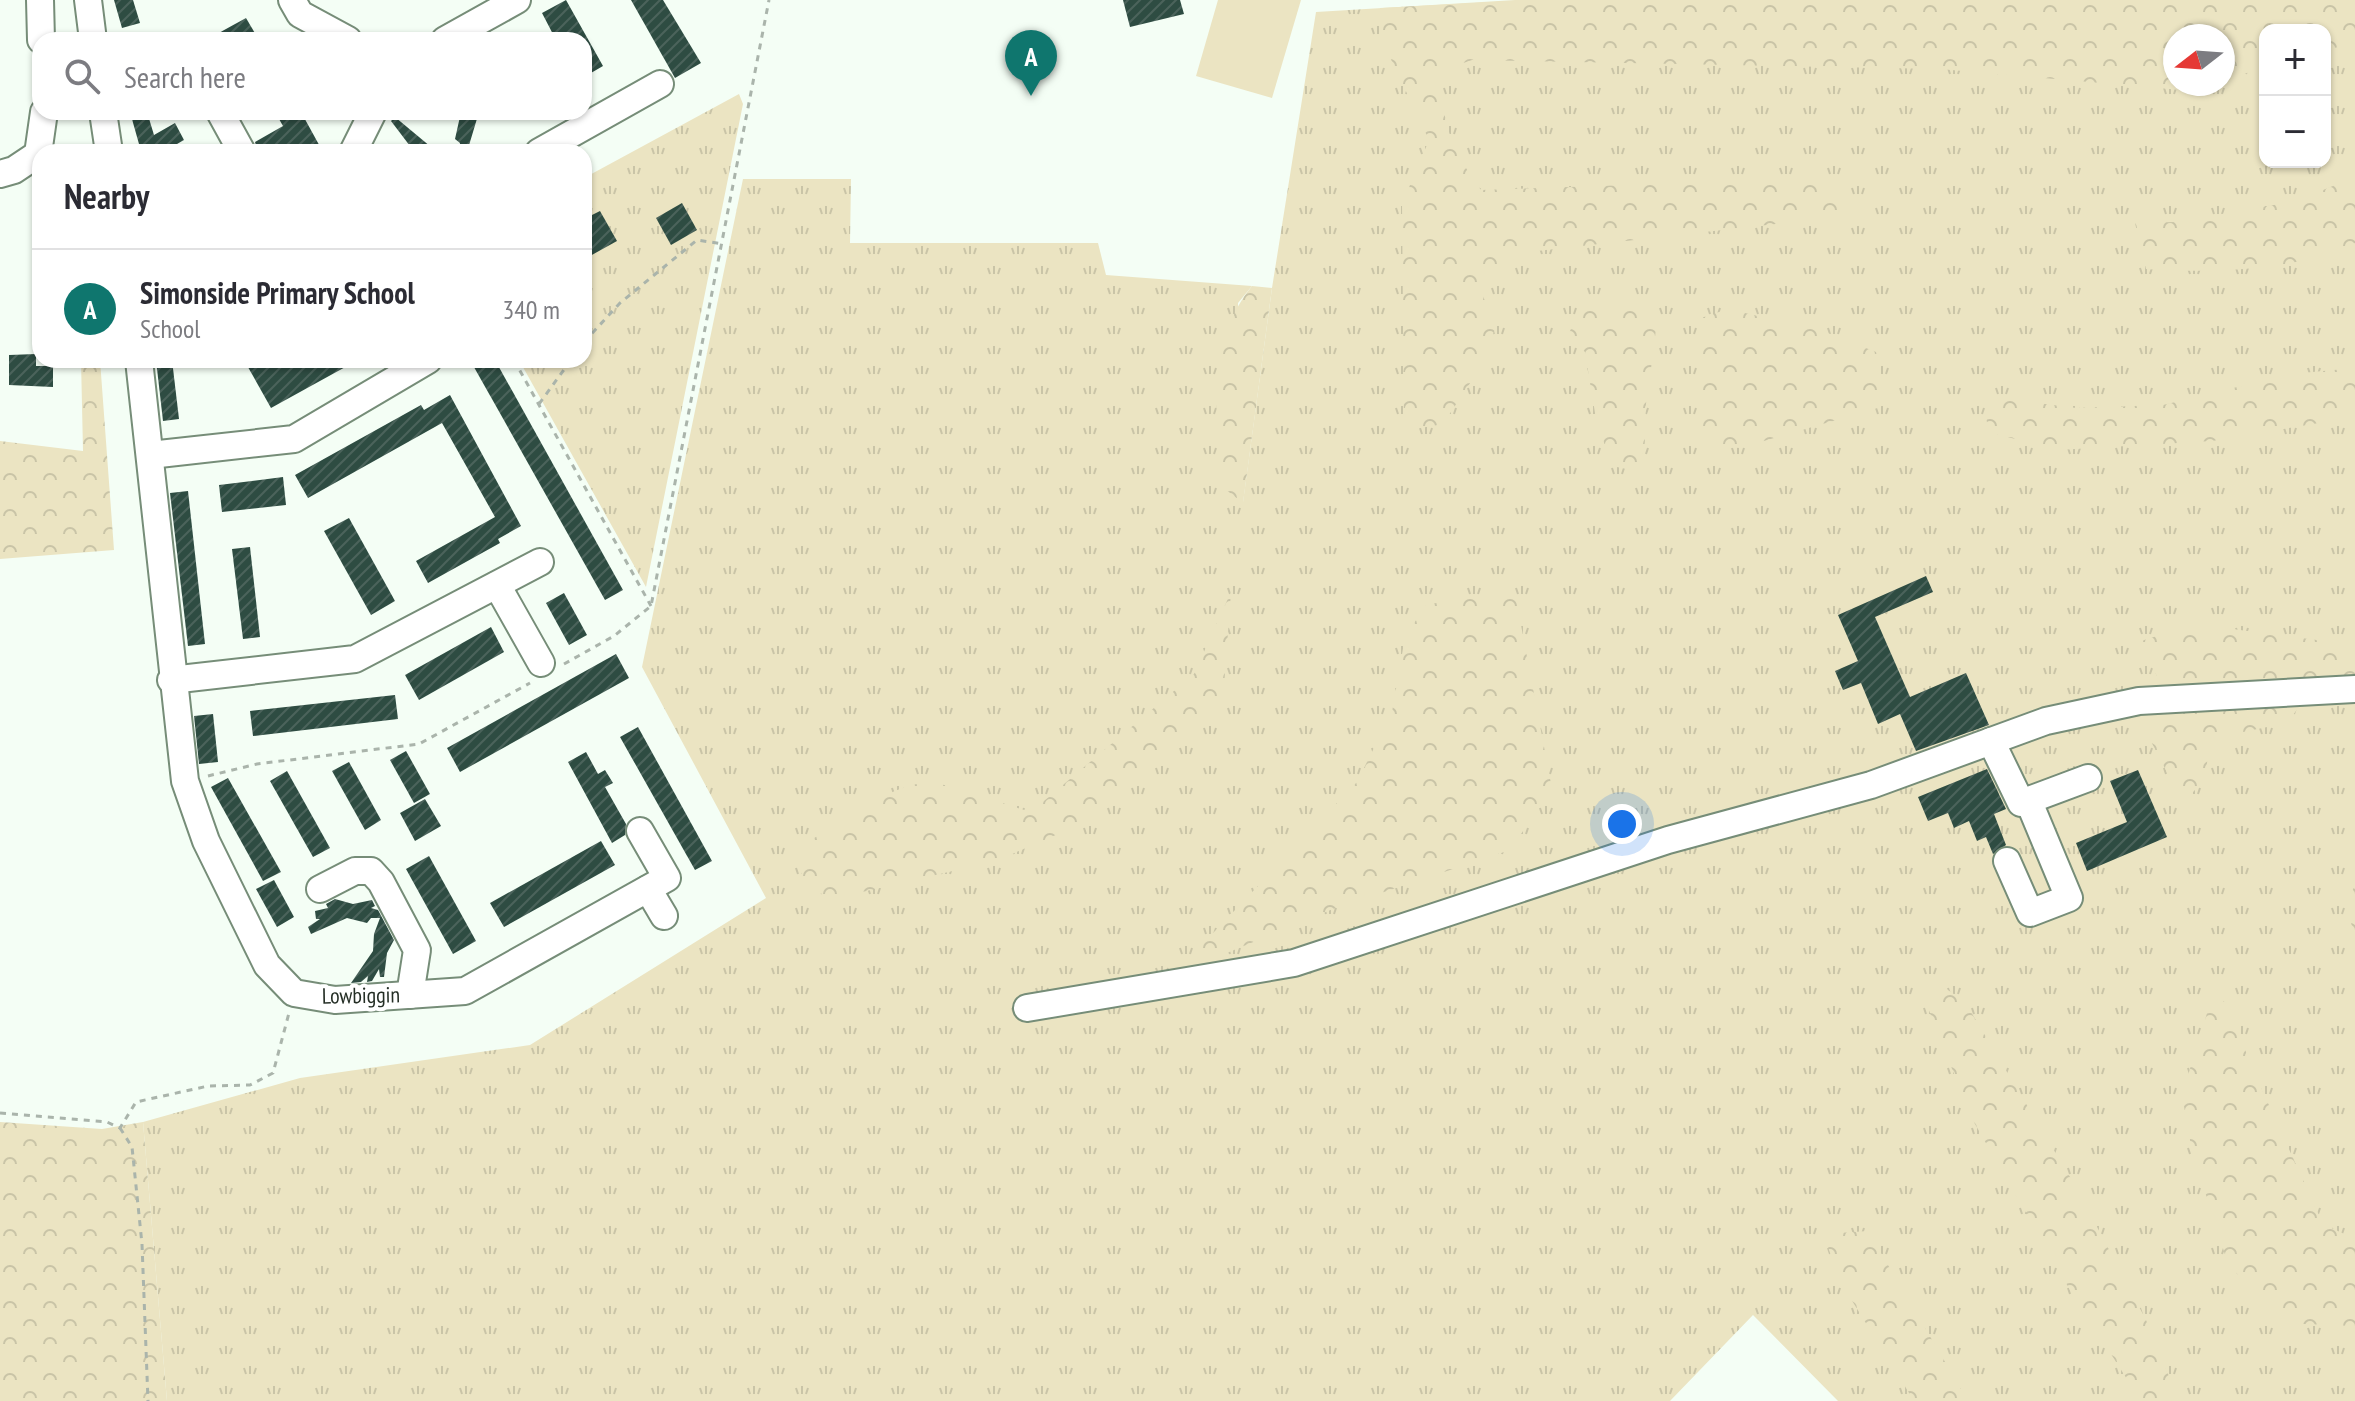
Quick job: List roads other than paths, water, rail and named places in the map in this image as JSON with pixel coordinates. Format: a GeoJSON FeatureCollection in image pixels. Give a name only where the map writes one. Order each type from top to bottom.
{"type":"FeatureCollection","features":[{"type":"Feature","properties":{"kind":"street"},"geometry":{"type":"LineString","coordinates":[[40,0],[41,32]]}},
{"type":"Feature","properties":{"kind":"street"},"geometry":{"type":"LineString","coordinates":[[88,0],[92,32]]}},
{"type":"Feature","properties":{"kind":"street"},"geometry":{"type":"LineString","coordinates":[[292,0],[300,14],[333,32]]}},
{"type":"Feature","properties":{"kind":"street"},"geometry":{"type":"LineString","coordinates":[[459,32],[517,0]]}},
{"type":"Feature","properties":{"kind":"street"},"geometry":{"type":"LineString","coordinates":[[553,144],[660,84]]}},
{"type":"Feature","properties":{"kind":"street"},"geometry":{"type":"LineString","coordinates":[[39,144],[43,120]]}},
{"type":"Feature","properties":{"kind":"street"},"geometry":{"type":"LineString","coordinates":[[104,120],[108,144]]}},
{"type":"Feature","properties":{"kind":"street"},"geometry":{"type":"LineString","coordinates":[[224,120],[238,144]]}},
{"type":"Feature","properties":{"kind":"street"},"geometry":{"type":"LineString","coordinates":[[357,144],[369,120]]}},
{"type":"Feature","properties":{"kind":"street"},"geometry":{"type":"LineString","coordinates":[[0,174],[14,170],[32,158]]}},
{"type":"Feature","properties":{"kind":"street","name":"Lowbiggin"},"geometry":{"type":"LineString","coordinates":[[140,368],[171,680],[185,781],[206,841],[267,965],[294,993],[335,1000],[465,991],[648,889]]}},
{"type":"Feature","properties":{"kind":"street"},"geometry":{"type":"LineString","coordinates":[[150,455],[294,439],[414,368]]}},
{"type":"Feature","properties":{"kind":"street"},"geometry":{"type":"LineString","coordinates":[[171,680],[355,659],[540,562]]}},
{"type":"Feature","properties":{"kind":"street"},"geometry":{"type":"LineString","coordinates":[[497,585],[545,670]]}},
{"type":"Feature","properties":{"kind":"street"},"geometry":{"type":"LineString","coordinates":[[1027,1008],[1294,963],[1668,840],[1871,785],[2046,721],[2139,701],[2355,689]]}},
{"type":"Feature","properties":{"kind":"street"},"geometry":{"type":"LineString","coordinates":[[1991,741],[2018,801],[2029,802],[2088,778]]}},
{"type":"Feature","properties":{"kind":"street"},"geometry":{"type":"LineString","coordinates":[[2007,861],[2030,913],[2069,898],[2029,802]]}},
{"type":"Feature","properties":{"kind":"street"},"geometry":{"type":"LineString","coordinates":[[640,831],[667,878],[648,889],[664,916]]}},
{"type":"Feature","properties":{"kind":"street"},"geometry":{"type":"LineString","coordinates":[[320,889],[355,871],[371,871],[381,882],[417,950],[410,995]]}},
{"type":"Feature","properties":{"kind":"place","name":"Simonside Primary School"},"geometry":{"type":"Point","coordinates":[1031,96]}}]}
